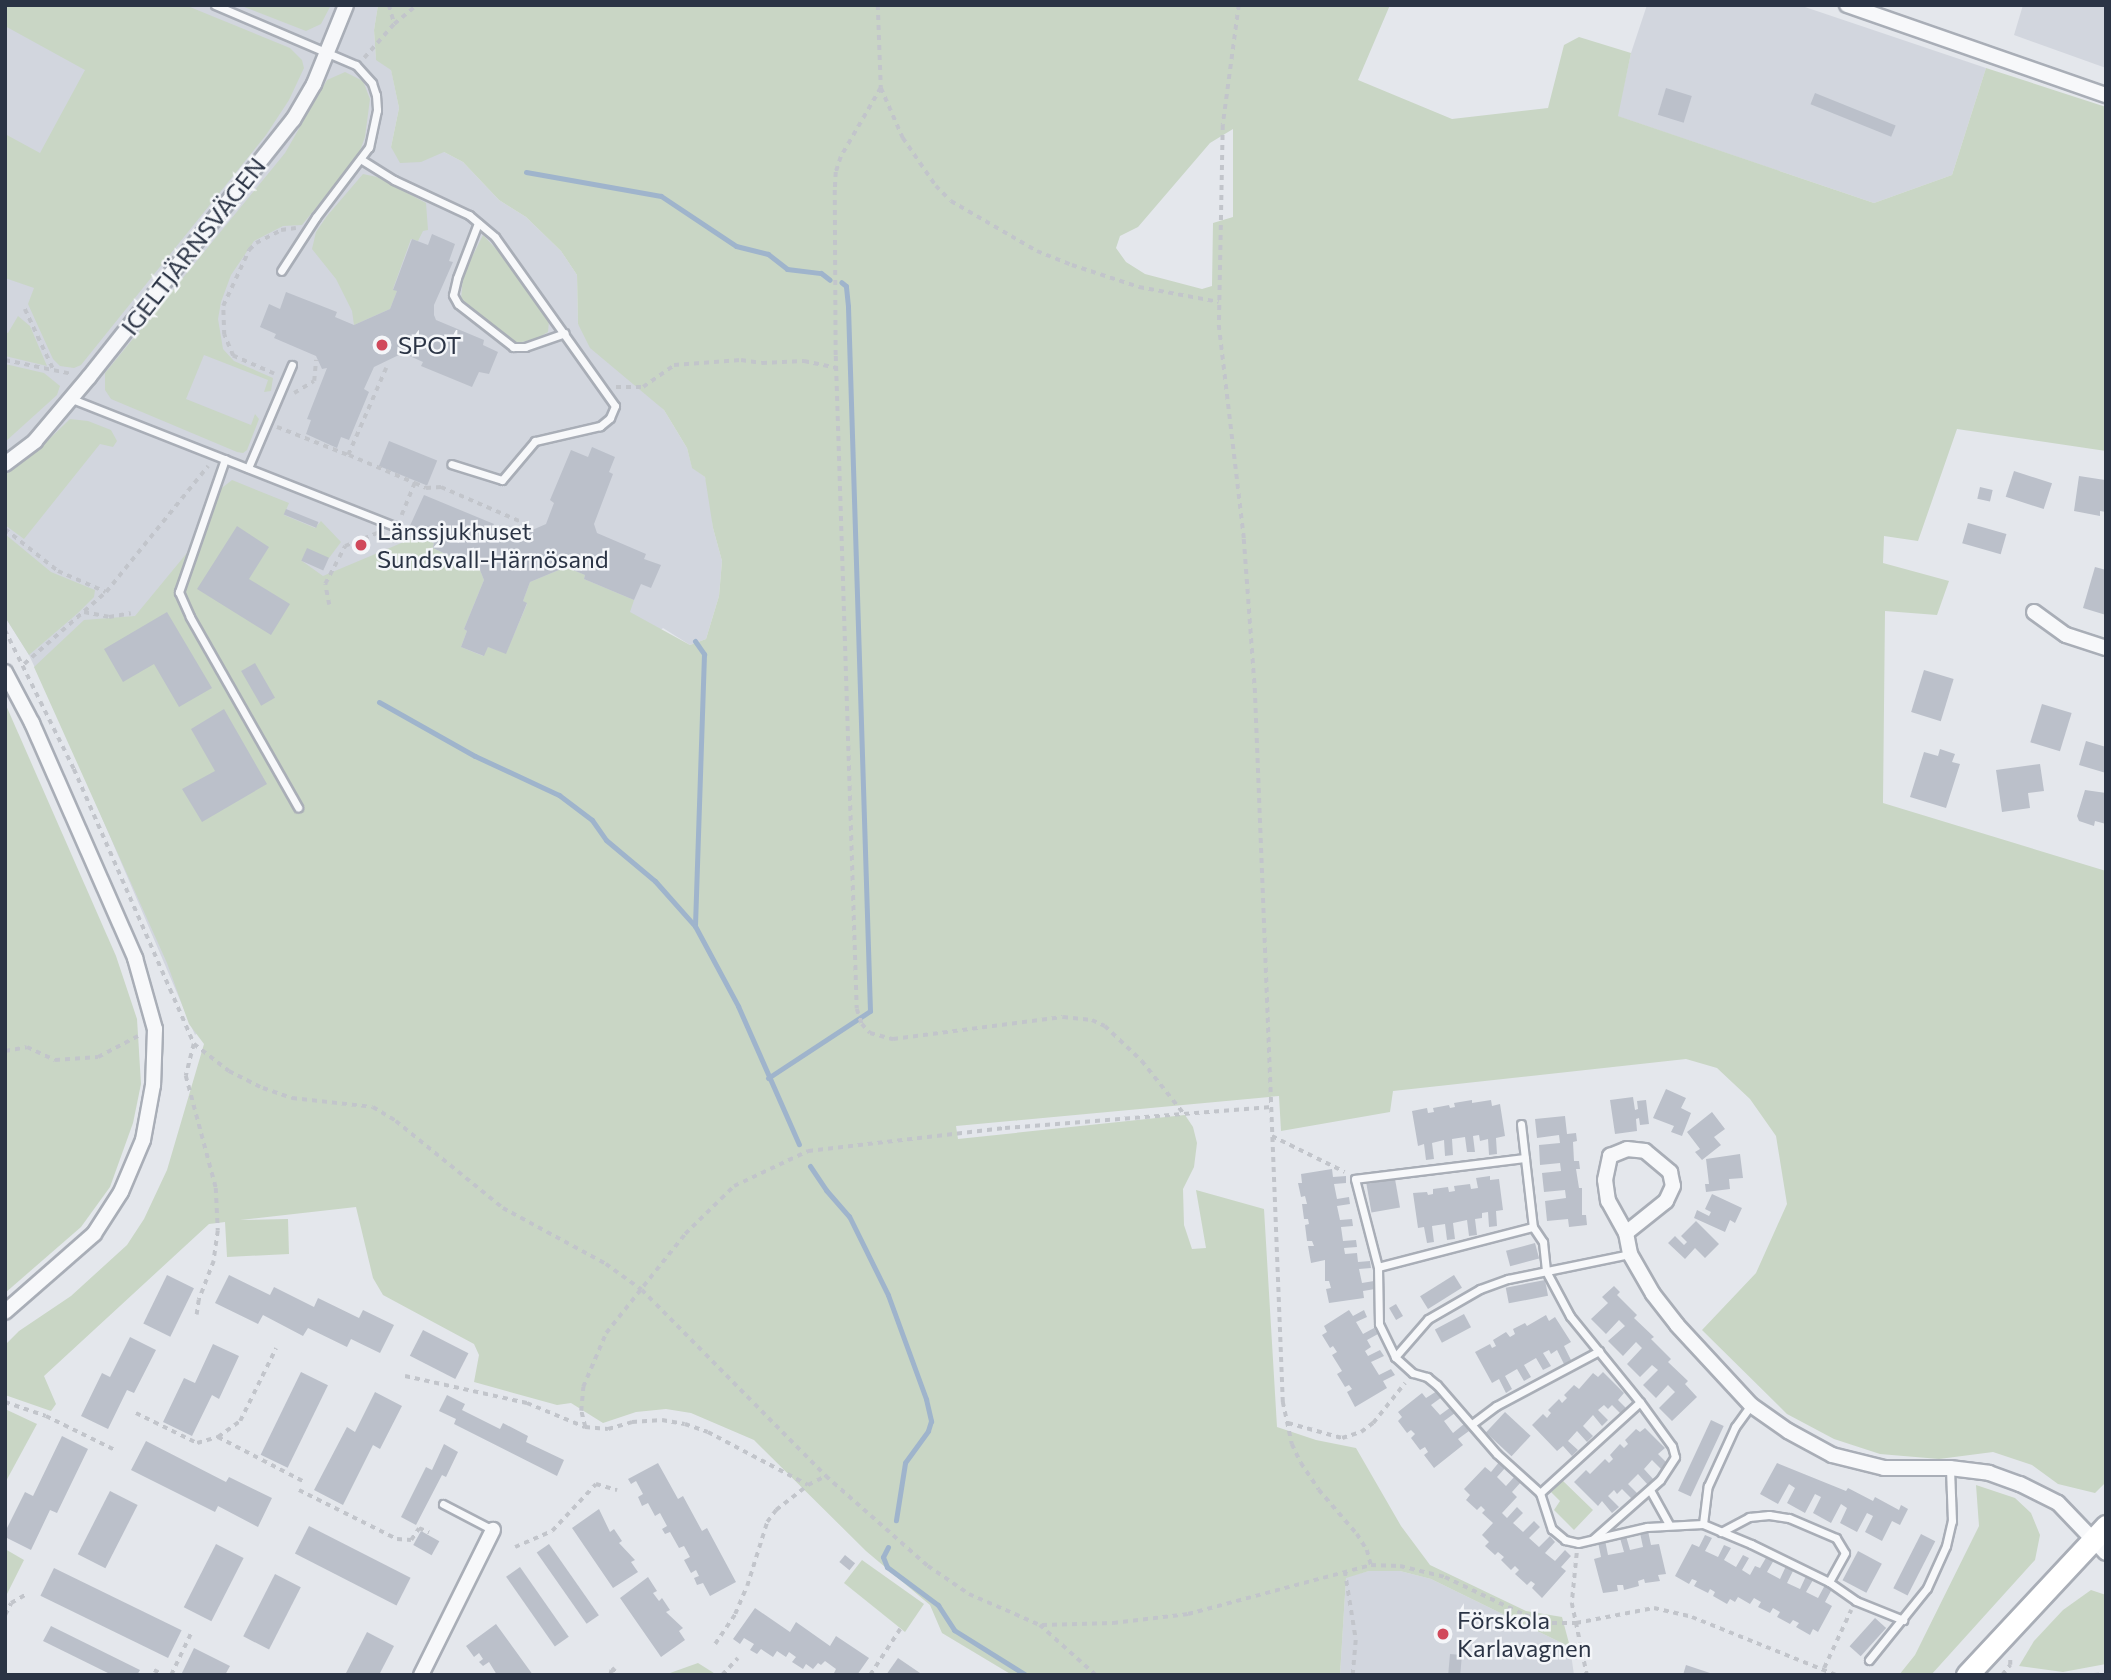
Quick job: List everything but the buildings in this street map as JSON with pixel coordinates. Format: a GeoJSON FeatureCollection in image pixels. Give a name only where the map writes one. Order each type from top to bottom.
{"type":"FeatureCollection","features":[{"type":"Feature","properties":{"kind":"street","name":"IGELTJÄRNSVÄGEN"},"geometry":{"type":"LineString","coordinates":[[5,464],[35,441],[71,399],[293,120],[327,54],[346,5]]}},
{"type":"Feature","properties":{"kind":"street"},"geometry":{"type":"LineString","coordinates":[[1847,5],[2106,95]]}},
{"type":"Feature","properties":{"kind":"street"},"geometry":{"type":"LineString","coordinates":[[2034,612],[2066,635],[2106,648]]}},
{"type":"Feature","properties":{"kind":"street"},"geometry":{"type":"LineString","coordinates":[[5,671],[32,723],[135,958],[155,1028],[153,1086],[143,1140],[121,1192],[93,1234],[5,1312]]}},
{"type":"Feature","properties":{"kind":"street"},"geometry":{"type":"LineString","coordinates":[[1626,1233],[1665,1201],[1673,1186],[1670,1172],[1645,1152],[1627,1149],[1611,1156],[1605,1180],[1608,1201],[1626,1233],[1630,1254],[1669,1314],[1751,1405],[1788,1432],[1832,1455],[1884,1468],[1950,1468],[1989,1474],[2020,1484],[2058,1503],[2101,1540],[1967,1675]]}},
{"type":"Feature","properties":{"kind":"street"},"geometry":{"type":"LineString","coordinates":[[421,1675],[493,1530]]}},
{"type":"Feature","properties":{"kind":"lane"},"geometry":{"type":"LineString","coordinates":[[215,5],[356,65],[372,83],[377,110],[369,147],[281,271]]}},
{"type":"Feature","properties":{"kind":"lane"},"geometry":{"type":"LineString","coordinates":[[362,160],[394,180],[458,209],[495,237],[604,387],[614,406],[610,418],[600,426],[535,441],[502,480],[451,464]]}},
{"type":"Feature","properties":{"kind":"lane"},"geometry":{"type":"LineString","coordinates":[[478,223],[457,278],[453,295],[458,304],[513,347],[525,347],[565,333]]}},
{"type":"Feature","properties":{"kind":"lane"},"geometry":{"type":"LineString","coordinates":[[248,468],[292,365]]}},
{"type":"Feature","properties":{"kind":"lane"},"geometry":{"type":"LineString","coordinates":[[71,399],[398,524]]}},
{"type":"Feature","properties":{"kind":"lane"},"geometry":{"type":"LineString","coordinates":[[225,459],[179,592],[190,617],[298,807]]}},
{"type":"Feature","properties":{"kind":"lane"},"geometry":{"type":"LineString","coordinates":[[1521,1124],[1533,1227],[1543,1242],[1546,1271],[1559,1299],[1640,1402],[1672,1446],[1675,1457],[1670,1469],[1650,1490],[1591,1540]]}},
{"type":"Feature","properties":{"kind":"lane"},"geometry":{"type":"LineString","coordinates":[[1525,1158],[1355,1179],[1378,1267],[1376,1311],[1384,1337],[1395,1357],[1413,1373],[1427,1377],[1437,1385],[1497,1454],[1540,1493],[1552,1529],[1565,1540],[1578,1543],[1669,1524],[1703,1524],[1829,1582],[1856,1601],[1903,1620]]}},
{"type":"Feature","properties":{"kind":"lane"},"geometry":{"type":"LineString","coordinates":[[1378,1267],[1533,1227]]}},
{"type":"Feature","properties":{"kind":"lane"},"geometry":{"type":"LineString","coordinates":[[1395,1357],[1408,1338],[1446,1306],[1508,1279],[1630,1254]]}},
{"type":"Feature","properties":{"kind":"lane"},"geometry":{"type":"LineString","coordinates":[[1472,1424],[1496,1406],[1599,1351]]}},
{"type":"Feature","properties":{"kind":"lane"},"geometry":{"type":"LineString","coordinates":[[1540,1493],[1640,1402]]}},
{"type":"Feature","properties":{"kind":"lane"},"geometry":{"type":"LineString","coordinates":[[1703,1524],[1708,1486],[1735,1427],[1751,1405]]}},
{"type":"Feature","properties":{"kind":"lane"},"geometry":{"type":"LineString","coordinates":[[1869,1660],[1927,1588],[1946,1546],[1952,1521],[1950,1468]]}},
{"type":"Feature","properties":{"kind":"lane"},"geometry":{"type":"LineString","coordinates":[[1650,1490],[1669,1524]]}},
{"type":"Feature","properties":{"kind":"lane"},"geometry":{"type":"LineString","coordinates":[[443,1503],[493,1530]]}},
{"type":"Feature","properties":{"kind":"lane"},"geometry":{"type":"LineString","coordinates":[[1720,1532],[1749,1517],[1769,1515],[1789,1518],[1836,1538],[1844,1553],[1829,1582]]}},
{"type":"Feature","properties":{"kind":"path"},"geometry":{"type":"LineString","coordinates":[[389,5],[394,24]]}},
{"type":"Feature","properties":{"kind":"path"},"geometry":{"type":"LineString","coordinates":[[356,65],[394,24],[417,5]]}},
{"type":"Feature","properties":{"kind":"path"},"geometry":{"type":"LineString","coordinates":[[878,5],[881,88],[903,138],[936,186],[951,201],[1037,251],[1072,265],[1139,287],[1219,302]]}},
{"type":"Feature","properties":{"kind":"path"},"geometry":{"type":"LineString","coordinates":[[1239,5],[1223,125],[1219,302],[1255,688],[1283,1402],[1292,1444],[1301,1463],[1319,1490],[1357,1534],[1367,1550],[1371,1565]]}},
{"type":"Feature","properties":{"kind":"path"},"geometry":{"type":"LineString","coordinates":[[881,88],[850,139],[836,172],[837,368],[857,1009],[862,1024],[870,1033],[893,1039],[1063,1017],[1092,1020],[1105,1026],[1142,1061],[1185,1115]]}},
{"type":"Feature","properties":{"kind":"path"},"geometry":{"type":"LineString","coordinates":[[286,379],[233,356],[224,335],[223,306],[242,261],[256,243],[281,230],[291,228],[307,232]]}},
{"type":"Feature","properties":{"kind":"path"},"geometry":{"type":"LineString","coordinates":[[25,309],[54,370]]}},
{"type":"Feature","properties":{"kind":"path"},"geometry":{"type":"LineString","coordinates":[[5,360],[89,377]]}},
{"type":"Feature","properties":{"kind":"path"},"geometry":{"type":"LineString","coordinates":[[604,387],[643,387],[674,365],[741,360],[804,361],[837,368]]}},
{"type":"Feature","properties":{"kind":"path"},"geometry":{"type":"LineString","coordinates":[[348,455],[386,368]]}},
{"type":"Feature","properties":{"kind":"path"},"geometry":{"type":"LineString","coordinates":[[272,425],[426,488],[441,487],[533,527]]}},
{"type":"Feature","properties":{"kind":"path"},"geometry":{"type":"LineString","coordinates":[[24,664],[106,592],[215,456]]}},
{"type":"Feature","properties":{"kind":"path"},"geometry":{"type":"LineString","coordinates":[[329,606],[325,584],[345,546],[398,524],[415,483]]}},
{"type":"Feature","properties":{"kind":"path"},"geometry":{"type":"LineString","coordinates":[[5,529],[58,571],[106,592]]}},
{"type":"Feature","properties":{"kind":"path"},"geometry":{"type":"LineString","coordinates":[[84,612],[109,617],[131,613]]}},
{"type":"Feature","properties":{"kind":"path"},"geometry":{"type":"LineString","coordinates":[[5,630],[24,664],[194,1044],[229,1071],[263,1088],[292,1098],[373,1107],[396,1121],[503,1208],[606,1264],[642,1290],[826,1476],[928,1566],[969,1594],[1040,1625],[1096,1675]]}},
{"type":"Feature","properties":{"kind":"path"},"geometry":{"type":"LineString","coordinates":[[5,1051],[27,1048],[55,1060],[98,1056],[155,1028]]}},
{"type":"Feature","properties":{"kind":"path"},"geometry":{"type":"LineString","coordinates":[[194,1044],[186,1076],[216,1188],[218,1231],[214,1261],[199,1300],[197,1315]]}},
{"type":"Feature","properties":{"kind":"path"},"geometry":{"type":"LineString","coordinates":[[585,1427],[581,1411],[583,1387],[606,1333],[685,1234],[734,1186],[808,1151],[1004,1128],[1271,1107]]}},
{"type":"Feature","properties":{"kind":"path"},"geometry":{"type":"LineString","coordinates":[[1272,1136],[1336,1166],[1355,1179]]}},
{"type":"Feature","properties":{"kind":"path"},"geometry":{"type":"LineString","coordinates":[[136,1413],[197,1443],[218,1437],[240,1421],[276,1348]]}},
{"type":"Feature","properties":{"kind":"path"},"geometry":{"type":"LineString","coordinates":[[1287,1423],[1342,1438],[1361,1432],[1373,1423],[1413,1373]]}},
{"type":"Feature","properties":{"kind":"path"},"geometry":{"type":"LineString","coordinates":[[405,1376],[527,1403],[585,1427],[608,1429],[662,1420],[685,1424],[708,1432],[808,1485]]}},
{"type":"Feature","properties":{"kind":"path"},"geometry":{"type":"LineString","coordinates":[[5,1402],[46,1416],[115,1450]]}},
{"type":"Feature","properties":{"kind":"path"},"geometry":{"type":"LineString","coordinates":[[218,1437],[303,1481]]}},
{"type":"Feature","properties":{"kind":"path"},"geometry":{"type":"LineString","coordinates":[[715,1644],[735,1614],[767,1522],[776,1510],[808,1485],[826,1476]]}},
{"type":"Feature","properties":{"kind":"path"},"geometry":{"type":"LineString","coordinates":[[515,1547],[552,1531],[596,1485],[617,1490]]}},
{"type":"Feature","properties":{"kind":"path"},"geometry":{"type":"LineString","coordinates":[[299,1490],[397,1539],[411,1540],[419,1528],[429,1532]]}},
{"type":"Feature","properties":{"kind":"path"},"geometry":{"type":"LineString","coordinates":[[1578,1543],[1572,1604],[1587,1675]]}},
{"type":"Feature","properties":{"kind":"path"},"geometry":{"type":"LineString","coordinates":[[1040,1625],[1113,1623],[1188,1614],[1371,1565],[1422,1570],[1444,1577],[1525,1615],[1552,1623],[1577,1623],[1654,1608],[1692,1618],[1836,1675]]}},
{"type":"Feature","properties":{"kind":"path"},"geometry":{"type":"LineString","coordinates":[[1345,1571],[1356,1640],[1353,1675]]}},
{"type":"Feature","properties":{"kind":"path"},"geometry":{"type":"LineString","coordinates":[[5,1615],[11,1603],[25,1595]]}},
{"type":"Feature","properties":{"kind":"path"},"geometry":{"type":"LineString","coordinates":[[1824,1668],[1856,1601]]}},
{"type":"Feature","properties":{"kind":"path"},"geometry":{"type":"LineString","coordinates":[[870,1675],[900,1629]]}},
{"type":"Feature","properties":{"kind":"path"},"geometry":{"type":"LineString","coordinates":[[171,1675],[192,1631]]}},
{"type":"Feature","properties":{"kind":"path"},"geometry":{"type":"LineString","coordinates":[[722,1675],[738,1658]]}},
{"type":"Feature","properties":{"kind":"path"},"geometry":{"type":"LineString","coordinates":[[610,1675],[612,1668],[619,1675]]}},
{"type":"Feature","properties":{"kind":"path"},"geometry":{"type":"LineString","coordinates":[[154,1670],[164,1675]]}},
{"type":"Feature","properties":{"kind":"path"},"geometry":{"type":"LineString","coordinates":[[2094,1675],[2106,1674]]}},
{"type":"Feature","properties":{"kind":"shaded area","name":"Länssjukhuset Sundsvall-Härnösand"},"geometry":{"type":"Polygon","coordinates":[[[5,5],[378,5],[374,30],[376,59],[391,69],[399,108],[391,147],[444,152],[463,162],[499,200],[526,217],[561,251],[577,275],[578,324],[664,410],[687,448],[692,467],[705,477],[710,492],[713,528],[722,561],[719,596],[706,639],[690,645],[663,628],[195,1035],[70,743],[29,655],[5,617],[5,5]]]}},
{"type":"Feature","properties":{"kind":"shaded area"},"geometry":{"type":"Polygon","coordinates":[[[1647,5],[1799,5],[1986,68],[1952,175],[1874,203],[1617,116],[1631,53],[1647,5]]]}},
{"type":"Feature","properties":{"kind":"shaded area"},"geometry":{"type":"Polygon","coordinates":[[[2023,5],[2106,5],[2106,68],[2014,35],[2023,5]]]}},
{"type":"Feature","properties":{"kind":"shaded area","name":"Förskola Karlavagnen"},"geometry":{"type":"Polygon","coordinates":[[[1369,1571],[1400,1571],[1431,1579],[1570,1647],[1574,1675],[1340,1675],[1346,1577],[1369,1571]]]}},
{"type":"Feature","properties":{"kind":"green space"},"geometry":{"type":"Polygon","coordinates":[[[5,5],[185,5],[290,48],[302,60],[304,68],[289,100],[266,135],[81,365],[74,368],[60,366],[53,359],[28,304],[34,288],[5,278],[5,134],[40,153],[85,70],[5,26],[5,5]]]}},
{"type":"Feature","properties":{"kind":"green space"},"geometry":{"type":"Polygon","coordinates":[[[239,5],[331,5],[321,24],[306,31],[239,5]]]}},
{"type":"Feature","properties":{"kind":"green space"},"geometry":{"type":"Polygon","coordinates":[[[378,5],[1390,5],[1358,80],[1452,119],[1548,108],[1564,45],[1579,37],[1631,53],[1618,116],[1874,203],[1952,175],[1986,68],[2106,107],[2106,451],[1957,429],[1918,541],[1884,536],[1883,563],[1949,581],[1937,615],[1885,611],[1883,803],[2106,871],[2106,1482],[2095,1493],[2058,1484],[2032,1465],[1993,1452],[1939,1459],[1880,1454],[1834,1439],[1787,1414],[1702,1330],[1756,1273],[1787,1204],[1776,1136],[1750,1099],[1717,1068],[1686,1059],[1393,1091],[1390,1112],[1281,1131],[1279,1096],[956,1126],[958,1139],[1185,1115],[1193,1127],[1197,1143],[1194,1167],[1183,1189],[1184,1225],[1192,1249],[1206,1248],[1196,1190],[1264,1209],[1277,1427],[1316,1440],[1356,1448],[1401,1526],[1430,1565],[1526,1611],[1562,1617],[1570,1647],[1431,1579],[1400,1571],[1369,1571],[1346,1578],[1340,1675],[1012,1675],[942,1633],[930,1605],[866,1551],[754,1440],[691,1413],[666,1409],[636,1412],[603,1423],[571,1403],[557,1405],[474,1382],[479,1355],[474,1344],[383,1295],[373,1278],[356,1207],[240,1220],[288,1219],[289,1254],[227,1257],[225,1222],[209,1224],[44,1376],[56,1404],[51,1411],[5,1395],[5,1345],[19,1331],[71,1296],[127,1245],[144,1219],[167,1170],[204,1044],[189,1024],[167,963],[34,667],[84,620],[135,616],[196,542],[218,491],[232,480],[289,503],[284,515],[315,528],[321,521],[341,542],[329,558],[302,561],[323,576],[418,536],[434,543],[433,548],[480,570],[484,580],[464,629],[467,631],[461,647],[483,656],[488,647],[506,653],[527,604],[523,601],[530,582],[566,567],[585,575],[584,579],[634,600],[630,612],[690,645],[706,639],[719,596],[722,561],[713,528],[705,477],[692,468],[687,448],[664,410],[590,348],[578,324],[577,275],[561,251],[526,217],[499,200],[463,162],[444,152],[421,162],[400,163],[391,147],[399,108],[391,70],[376,60],[374,30],[378,5]],[[1233,129],[1210,143],[1138,227],[1120,236],[1116,248],[1126,262],[1145,274],[1202,289],[1212,286],[1213,223],[1233,217],[1233,129]]]}},
{"type":"Feature","properties":{"kind":"green space"},"geometry":{"type":"Polygon","coordinates":[[[345,72],[363,81],[370,99],[365,137],[358,156],[302,225],[283,226],[254,241],[231,275],[221,302],[218,319],[223,349],[234,361],[273,378],[271,391],[264,392],[268,380],[204,355],[186,399],[251,425],[255,414],[259,419],[247,450],[243,453],[237,452],[111,399],[105,390],[105,373],[285,153],[327,80],[345,72]]]}},
{"type":"Feature","properties":{"kind":"green space"},"geometry":{"type":"Polygon","coordinates":[[[363,174],[377,177],[426,203],[428,230],[423,231],[418,241],[411,239],[393,289],[397,291],[390,309],[354,325],[352,311],[336,279],[312,249],[316,232],[363,174]]]}},
{"type":"Feature","properties":{"kind":"green space"},"geometry":{"type":"Polygon","coordinates":[[[483,235],[512,266],[549,321],[548,332],[536,339],[517,343],[506,339],[461,300],[463,275],[483,235]]]}},
{"type":"Feature","properties":{"kind":"green space"},"geometry":{"type":"Polygon","coordinates":[[[18,316],[30,326],[47,366],[5,356],[5,332],[8,333],[18,316]]]}},
{"type":"Feature","properties":{"kind":"green space"},"geometry":{"type":"Polygon","coordinates":[[[5,364],[44,373],[60,386],[57,395],[5,442],[5,364]]]}},
{"type":"Feature","properties":{"kind":"green space"},"geometry":{"type":"Polygon","coordinates":[[[70,419],[88,421],[111,430],[117,441],[113,447],[100,444],[24,539],[5,525],[5,475],[38,450],[70,419]]]}},
{"type":"Feature","properties":{"kind":"green space"},"geometry":{"type":"Polygon","coordinates":[[[5,534],[51,572],[95,590],[94,597],[78,613],[29,655],[5,617],[5,534]]]}},
{"type":"Feature","properties":{"kind":"green space"},"geometry":{"type":"Polygon","coordinates":[[[5,703],[116,956],[137,1019],[141,1084],[133,1123],[110,1187],[81,1227],[5,1293],[5,703]]]}},
{"type":"Feature","properties":{"kind":"green space"},"geometry":{"type":"Polygon","coordinates":[[[5,1409],[37,1424],[5,1483],[5,1409]]]}},
{"type":"Feature","properties":{"kind":"green space"},"geometry":{"type":"Polygon","coordinates":[[[1562,1480],[1593,1510],[1574,1530],[1554,1510],[1560,1501],[1551,1492],[1562,1480]]]}},
{"type":"Feature","properties":{"kind":"green space"},"geometry":{"type":"Polygon","coordinates":[[[1976,1485],[2015,1498],[2031,1513],[2040,1535],[2035,1560],[1931,1675],[1899,1675],[1915,1655],[1979,1526],[1976,1485]]]}},
{"type":"Feature","properties":{"kind":"green space"},"geometry":{"type":"Polygon","coordinates":[[[5,1549],[24,1560],[5,1598],[5,1549]]]}},
{"type":"Feature","properties":{"kind":"green space"},"geometry":{"type":"Polygon","coordinates":[[[862,1560],[924,1604],[905,1632],[844,1583],[862,1560]]]}},
{"type":"Feature","properties":{"kind":"green space"},"geometry":{"type":"Polygon","coordinates":[[[2091,1590],[2106,1595],[2106,1664],[2063,1672],[2019,1666],[2034,1641],[2063,1610],[2091,1590]]]}},
{"type":"Feature","properties":{"kind":"green space"},"geometry":{"type":"Polygon","coordinates":[[[698,1663],[717,1675],[669,1675],[670,1673],[698,1663]]]}},
{"type":"Feature","properties":{"kind":"waterway"},"geometry":{"type":"LineString","coordinates":[[526,172],[661,196],[736,246],[768,254],[787,269],[821,273],[830,280]]}},
{"type":"Feature","properties":{"kind":"waterway"},"geometry":{"type":"LineString","coordinates":[[768,1078],[870,1011],[848,306],[846,286],[841,282]]}},
{"type":"Feature","properties":{"kind":"waterway"},"geometry":{"type":"LineString","coordinates":[[695,641],[704,654],[695,926]]}},
{"type":"Feature","properties":{"kind":"waterway"},"geometry":{"type":"LineString","coordinates":[[379,702],[475,756],[559,795],[592,820],[606,840],[655,881],[695,926],[738,1006],[799,1144]]}},
{"type":"Feature","properties":{"kind":"waterway"},"geometry":{"type":"LineString","coordinates":[[810,1166],[826,1190],[849,1216],[888,1295],[926,1399],[931,1421],[928,1431],[905,1463],[896,1520]]}},
{"type":"Feature","properties":{"kind":"waterway"},"geometry":{"type":"LineString","coordinates":[[888,1547],[883,1557],[887,1567],[938,1605],[954,1630],[1026,1675]]}},
{"type":"Feature","properties":{"kind":"place","name":"SPOT"},"geometry":{"type":"Point","coordinates":[382,345]}},
{"type":"Feature","properties":{"kind":"place","name":"Länssjukhuset Sundsvall-Härnösand"},"geometry":{"type":"Point","coordinates":[361,545]}},
{"type":"Feature","properties":{"kind":"place","name":"Förskola Karlavagnen"},"geometry":{"type":"Point","coordinates":[1443,1634]}}]}
